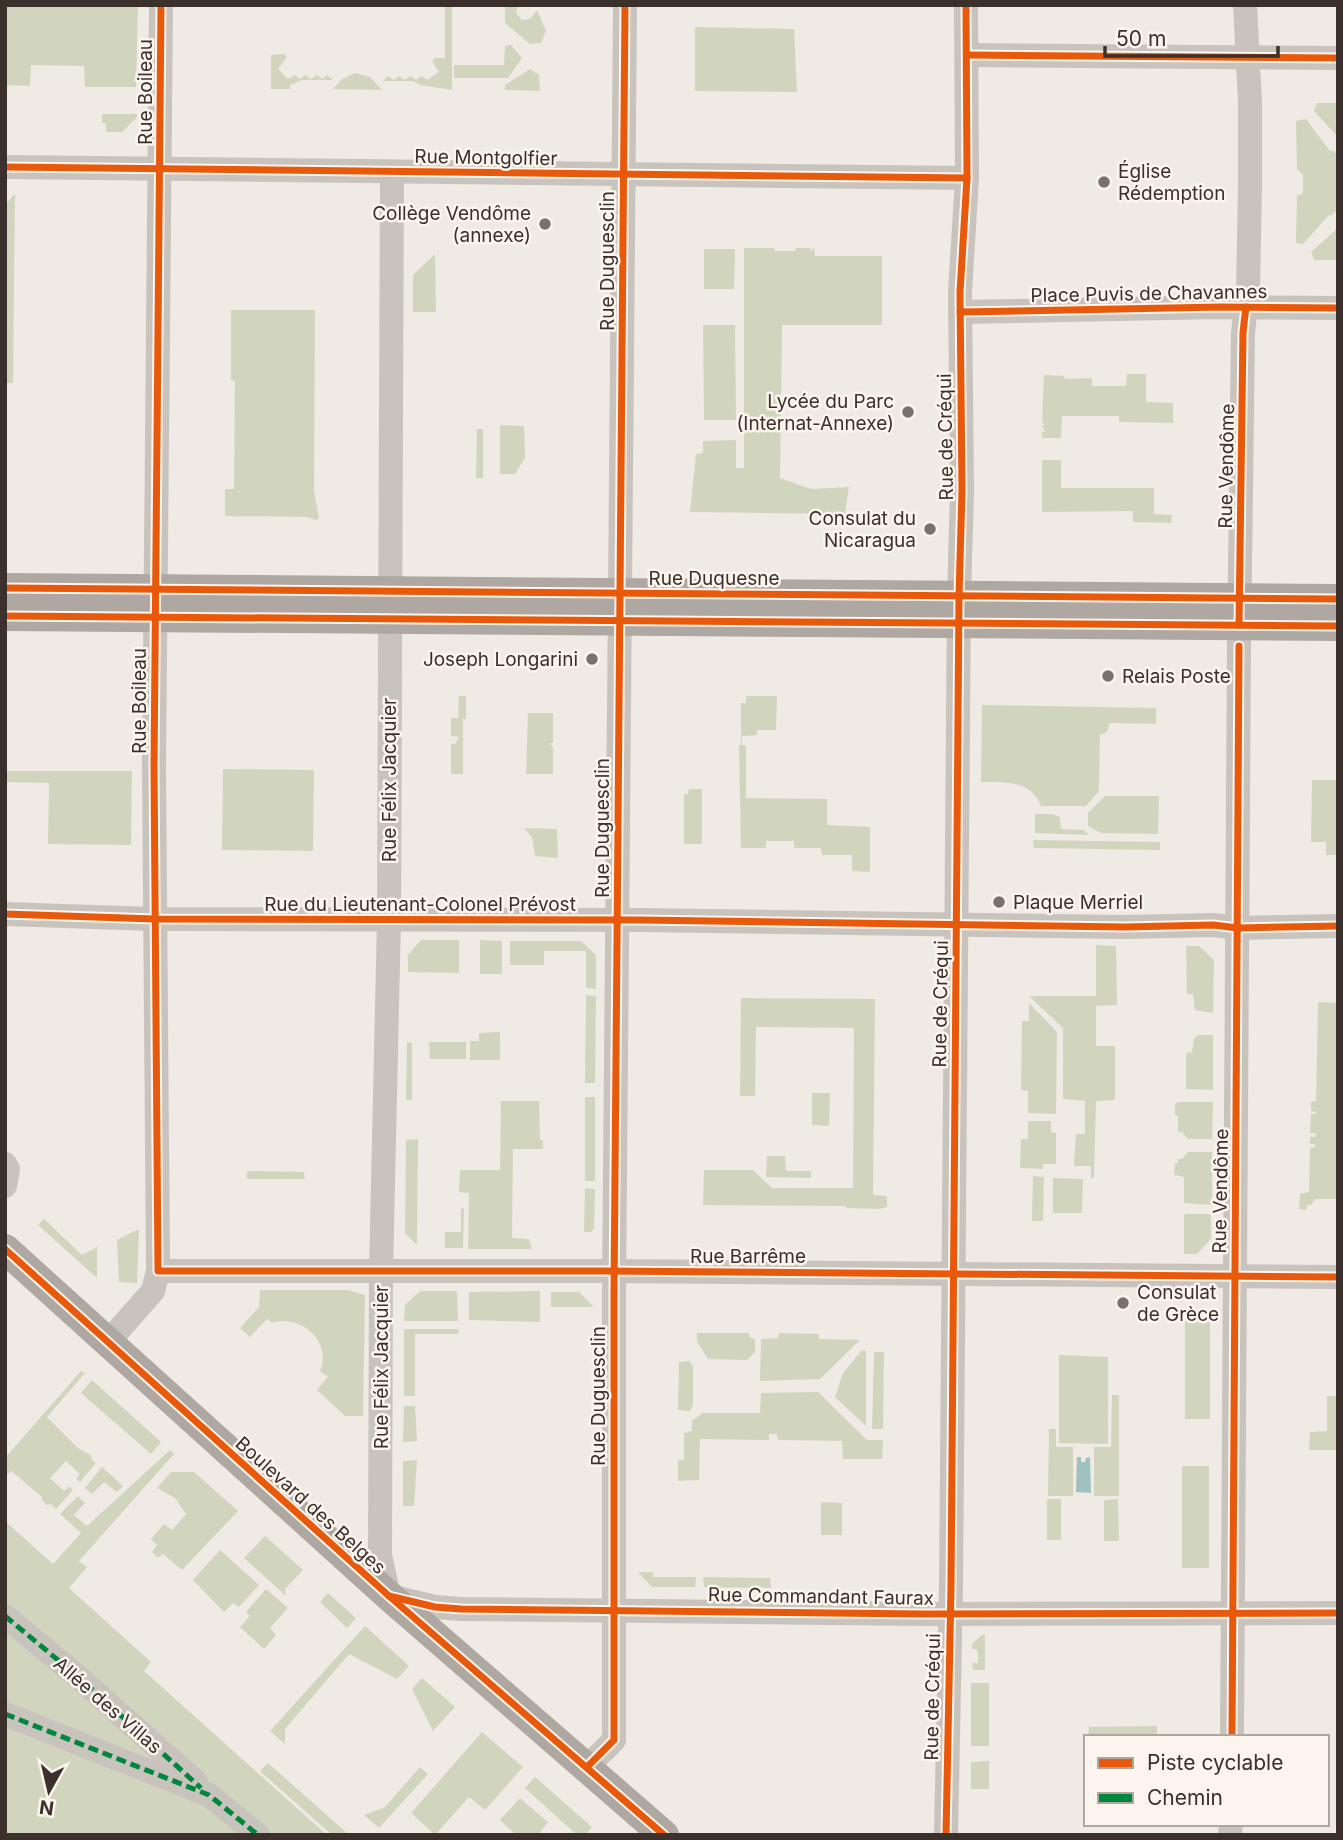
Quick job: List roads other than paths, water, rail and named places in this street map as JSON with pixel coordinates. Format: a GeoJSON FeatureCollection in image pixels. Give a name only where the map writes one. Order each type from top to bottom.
{"type":"FeatureCollection","features":[{"type":"Feature","properties":{"kind":"main road","name":"Rue Duquesne"},"geometry":{"type":"LineString","coordinates":[[5,588],[155,604]]}},
{"type":"Feature","properties":{"kind":"main road","name":"Rue Duquesne"},"geometry":{"type":"LineString","coordinates":[[5,616],[155,604],[1239,611],[1338,599]]}},
{"type":"Feature","properties":{"kind":"main road","name":"Rue Duquesne"},"geometry":{"type":"LineString","coordinates":[[1239,611],[1338,626]]}},
{"type":"Feature","properties":{"kind":"main road","name":"Boulevard des Belges"},"geometry":{"type":"LineString","coordinates":[[5,1249],[109,1340],[389,1596],[664,1835]]}},
{"type":"Feature","properties":{"kind":"street","name":"Rue Boileau"},"geometry":{"type":"LineString","coordinates":[[109,1340],[153,1291],[158,1271],[154,919],[161,5]]}},
{"type":"Feature","properties":{"kind":"street","name":"Rue Duguesclin"},"geometry":{"type":"LineString","coordinates":[[587,1767],[614,1740],[614,1271],[625,5]]}},
{"type":"Feature","properties":{"kind":"street","name":"Rue de Créqui"},"geometry":{"type":"LineString","coordinates":[[946,1835],[962,491],[960,312],[967,178],[966,5]]}},
{"type":"Feature","properties":{"kind":"street","name":"Rue Vendôme"},"geometry":{"type":"LineString","coordinates":[[1231,1735],[1239,611],[1244,324],[1250,183],[1250,102],[1245,5]]}},
{"type":"Feature","properties":{"kind":"street"},"geometry":{"type":"LineString","coordinates":[[967,55],[1338,58]]}},
{"type":"Feature","properties":{"kind":"street","name":"Rue Montgolfier"},"geometry":{"type":"LineString","coordinates":[[5,167],[967,178]]}},
{"type":"Feature","properties":{"kind":"street","name":"Rue Félix Jacquier"},"geometry":{"type":"LineString","coordinates":[[389,1596],[380,1555],[381,1272],[389,919],[392,172]]}},
{"type":"Feature","properties":{"kind":"street","name":"Place Puvis de Chavannes"},"geometry":{"type":"LineString","coordinates":[[960,312],[1338,308]]}},
{"type":"Feature","properties":{"kind":"street","name":"Rue du Lieutenant-Colonel Prévost"},"geometry":{"type":"LineString","coordinates":[[5,914],[154,919],[617,920],[1125,927],[1213,925],[1238,928],[1338,926]]}},
{"type":"Feature","properties":{"kind":"street"},"geometry":{"type":"LineString","coordinates":[[5,1164],[8,1169],[5,1186]]}},
{"type":"Feature","properties":{"kind":"street","name":"Rue Barrême"},"geometry":{"type":"LineString","coordinates":[[158,1271],[614,1271],[1338,1277]]}},
{"type":"Feature","properties":{"kind":"street","name":"Rue Commandant Faurax"},"geometry":{"type":"LineString","coordinates":[[389,1596],[435,1607],[461,1609],[949,1614],[1338,1613]]}},
{"type":"Feature","properties":{"kind":"street","name":"Allée des Villas"},"geometry":{"type":"LineString","coordinates":[[5,1616],[76,1675],[209,1795]]}},
{"type":"Feature","properties":{"kind":"street"},"geometry":{"type":"LineString","coordinates":[[5,1713],[209,1795],[258,1835]]}},
{"type":"Feature","properties":{"kind":"water"},"geometry":{"type":"Polygon","coordinates":[[[1077,1457],[1081,1457],[1081,1462],[1085,1462],[1086,1458],[1090,1457],[1091,1493],[1076,1492],[1077,1457]]]}},
{"type":"Feature","properties":{"kind":"place","name":"Église Rédemption"},"geometry":{"type":"Point","coordinates":[1104,182]}},
{"type":"Feature","properties":{"kind":"place","name":"Collège Vendôme (annexe)"},"geometry":{"type":"Point","coordinates":[545,224]}},
{"type":"Feature","properties":{"kind":"place","name":"Lycée du Parc (Internat-Annexe)"},"geometry":{"type":"Point","coordinates":[908,412]}},
{"type":"Feature","properties":{"kind":"place","name":"Consulat du Nicaragua"},"geometry":{"type":"Point","coordinates":[930,529]}},
{"type":"Feature","properties":{"kind":"place","name":"Joseph Longarini"},"geometry":{"type":"Point","coordinates":[592,659]}},
{"type":"Feature","properties":{"kind":"place","name":"Relais Poste"},"geometry":{"type":"Point","coordinates":[1108,676]}},
{"type":"Feature","properties":{"kind":"place","name":"Plaque Merriel"},"geometry":{"type":"Point","coordinates":[999,902]}},
{"type":"Feature","properties":{"kind":"place","name":"Consulat de Grèce"},"geometry":{"type":"Point","coordinates":[1123,1303]}}]}
